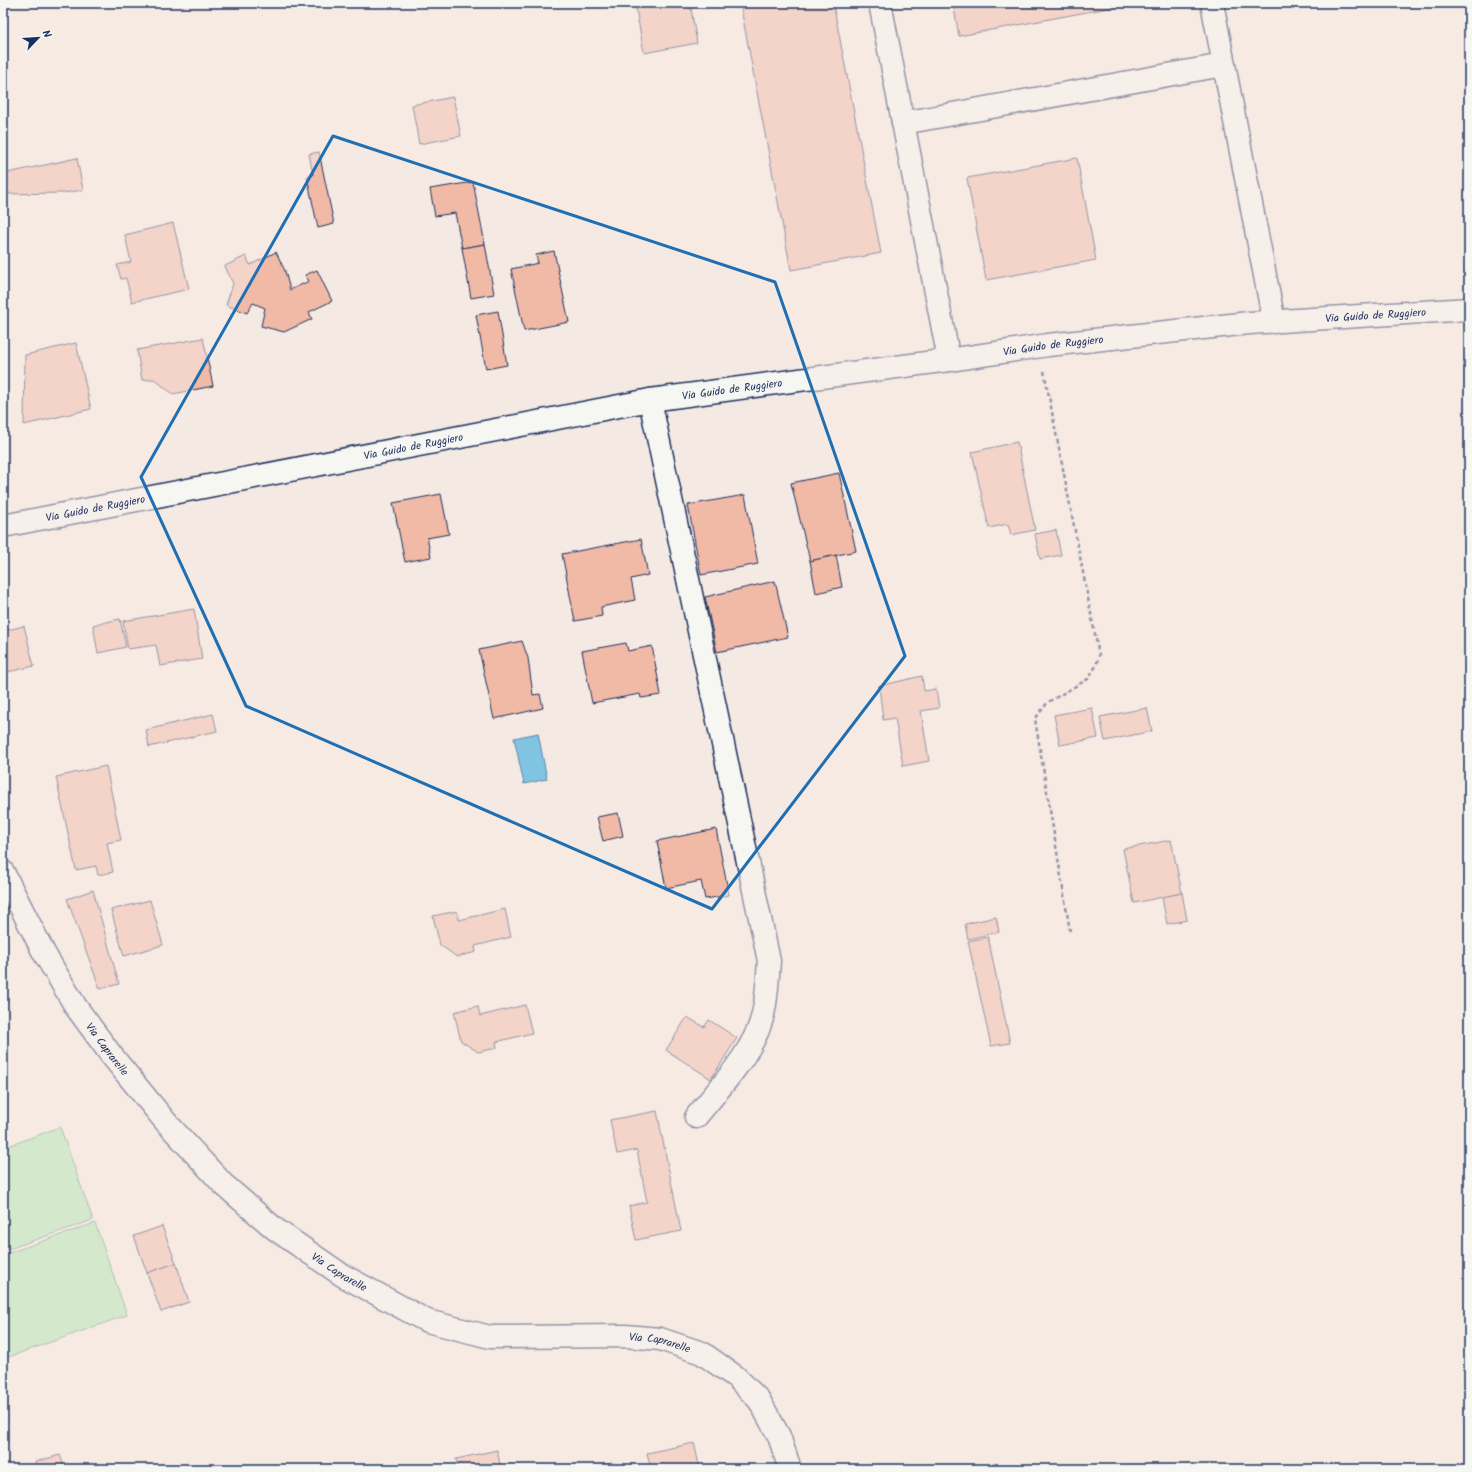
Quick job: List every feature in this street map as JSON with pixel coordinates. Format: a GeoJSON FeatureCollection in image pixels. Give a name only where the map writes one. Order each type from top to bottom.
{"type":"FeatureCollection","features":[{"type":"Feature","properties":{"kind":"street"},"geometry":{"type":"LineString","coordinates":[[880,3],[949,360]]}},
{"type":"Feature","properties":{"kind":"street"},"geometry":{"type":"LineString","coordinates":[[1212,3],[1274,322]]}},
{"type":"Feature","properties":{"kind":"street"},"geometry":{"type":"LineString","coordinates":[[903,123],[1212,67]]}},
{"type":"Feature","properties":{"kind":"street","name":"Via Guido de Ruggiero"},"geometry":{"type":"LineString","coordinates":[[3,526],[650,400],[949,360],[1039,346],[1249,323],[1469,309]]}},
{"type":"Feature","properties":{"kind":"street"},"geometry":{"type":"LineString","coordinates":[[650,400],[769,961],[766,997],[758,1030],[738,1065],[696,1117]]}},
{"type":"Feature","properties":{"kind":"street","name":"Via Caprarelle"},"geometry":{"type":"LineString","coordinates":[[3,872],[44,953],[76,1007],[112,1056],[165,1122],[223,1184],[275,1229],[342,1275],[427,1321],[490,1337],[625,1336],[660,1340],[702,1354],[736,1377],[759,1400],[779,1436],[790,1469]]}},
{"type":"Feature","properties":{"kind":"path"},"geometry":{"type":"LineString","coordinates":[[1039,346],[1099,655],[1096,666],[1088,679],[1048,702],[1035,719],[1070,931]]}},
{"type":"Feature","properties":{"kind":"highlighted area"},"geometry":{"type":"Polygon","coordinates":[[[333,136],[775,282],[905,656],[712,909],[246,706],[141,477],[333,136]]]}},
{"type":"Feature","properties":{"kind":"green space"},"geometry":{"type":"Polygon","coordinates":[[[60,1127],[93,1220],[3,1251],[3,1148],[60,1127]]]}},
{"type":"Feature","properties":{"kind":"green space"},"geometry":{"type":"Polygon","coordinates":[[[95,1223],[127,1315],[3,1359],[3,1255],[95,1223]]]}},
{"type":"Feature","properties":{"kind":"water"},"geometry":{"type":"Polygon","coordinates":[[[538,733],[547,779],[524,784],[514,738],[538,733]]]}},
{"type":"Feature","properties":{"kind":"building"},"geometry":{"type":"Polygon","coordinates":[[[635,3],[690,3],[697,43],[644,53],[635,3]]]}},
{"type":"Feature","properties":{"kind":"building"},"geometry":{"type":"Polygon","coordinates":[[[740,3],[833,3],[881,253],[791,270],[740,3]]]}},
{"type":"Feature","properties":{"kind":"building"},"geometry":{"type":"Polygon","coordinates":[[[953,3],[1135,3],[959,36],[953,3]]]}},
{"type":"Feature","properties":{"kind":"building"},"geometry":{"type":"Polygon","coordinates":[[[453,97],[461,136],[419,144],[412,105],[453,97]]]}},
{"type":"Feature","properties":{"kind":"building"},"geometry":{"type":"Polygon","coordinates":[[[319,152],[334,224],[318,228],[307,177],[313,175],[309,154],[319,152]]]}},
{"type":"Feature","properties":{"kind":"building"},"geometry":{"type":"Polygon","coordinates":[[[77,158],[83,190],[63,193],[3,194],[3,174],[77,158]]]}},
{"type":"Feature","properties":{"kind":"building"},"geometry":{"type":"Polygon","coordinates":[[[1077,158],[1096,260],[986,280],[967,178],[1077,158]]]}},
{"type":"Feature","properties":{"kind":"building"},"geometry":{"type":"Polygon","coordinates":[[[473,182],[485,244],[462,248],[455,213],[435,216],[430,189],[473,182]]]}},
{"type":"Feature","properties":{"kind":"building"},"geometry":{"type":"Polygon","coordinates":[[[173,223],[189,289],[132,302],[126,278],[121,279],[117,265],[131,262],[125,235],[173,223]]]}},
{"type":"Feature","properties":{"kind":"building"},"geometry":{"type":"Polygon","coordinates":[[[485,244],[494,294],[471,298],[462,248],[485,244]]]}},
{"type":"Feature","properties":{"kind":"building"},"geometry":{"type":"Polygon","coordinates":[[[554,251],[569,322],[524,331],[511,269],[538,263],[536,255],[554,251]]]}},
{"type":"Feature","properties":{"kind":"building"},"geometry":{"type":"Polygon","coordinates":[[[276,252],[285,271],[290,290],[309,281],[305,275],[317,270],[332,301],[309,312],[312,319],[284,332],[261,326],[265,308],[253,303],[247,313],[226,305],[233,284],[225,266],[246,256],[250,265],[276,252]]]}},
{"type":"Feature","properties":{"kind":"building"},"geometry":{"type":"Polygon","coordinates":[[[498,311],[507,365],[486,369],[476,315],[498,311]]]}},
{"type":"Feature","properties":{"kind":"building"},"geometry":{"type":"Polygon","coordinates":[[[203,338],[213,386],[173,394],[154,379],[142,380],[137,350],[203,338]]]}},
{"type":"Feature","properties":{"kind":"building"},"geometry":{"type":"Polygon","coordinates":[[[76,343],[91,409],[24,425],[25,355],[76,343]]]}},
{"type":"Feature","properties":{"kind":"building"},"geometry":{"type":"Polygon","coordinates":[[[1017,442],[1035,530],[1011,535],[1008,524],[989,528],[972,452],[1017,442]]]}},
{"type":"Feature","properties":{"kind":"building"},"geometry":{"type":"Polygon","coordinates":[[[839,473],[856,551],[810,561],[791,483],[839,473]]]}},
{"type":"Feature","properties":{"kind":"building"},"geometry":{"type":"Polygon","coordinates":[[[441,494],[449,534],[427,538],[431,557],[405,562],[393,503],[441,494]]]}},
{"type":"Feature","properties":{"kind":"building"},"geometry":{"type":"Polygon","coordinates":[[[745,495],[758,564],[701,575],[688,505],[745,495]]]}},
{"type":"Feature","properties":{"kind":"building"},"geometry":{"type":"Polygon","coordinates":[[[1056,530],[1061,555],[1040,559],[1035,534],[1056,530]]]}},
{"type":"Feature","properties":{"kind":"building"},"geometry":{"type":"Polygon","coordinates":[[[641,539],[648,575],[631,579],[635,600],[601,607],[602,616],[575,621],[562,554],[641,539]]]}},
{"type":"Feature","properties":{"kind":"building"},"geometry":{"type":"Polygon","coordinates":[[[836,555],[842,587],[816,593],[810,561],[836,555]]]}},
{"type":"Feature","properties":{"kind":"building"},"geometry":{"type":"Polygon","coordinates":[[[775,581],[788,637],[717,652],[705,597],[775,581]]]}},
{"type":"Feature","properties":{"kind":"building"},"geometry":{"type":"Polygon","coordinates":[[[194,609],[202,659],[160,666],[156,645],[128,649],[123,621],[194,609]]]}},
{"type":"Feature","properties":{"kind":"building"},"geometry":{"type":"Polygon","coordinates":[[[120,619],[126,647],[98,653],[93,625],[120,619]]]}},
{"type":"Feature","properties":{"kind":"building"},"geometry":{"type":"Polygon","coordinates":[[[24,626],[34,666],[3,673],[3,631],[24,626]]]}},
{"type":"Feature","properties":{"kind":"building"},"geometry":{"type":"Polygon","coordinates":[[[522,641],[528,658],[533,695],[540,694],[543,708],[494,719],[479,650],[522,641]]]}},
{"type":"Feature","properties":{"kind":"building"},"geometry":{"type":"Polygon","coordinates":[[[626,643],[628,651],[652,646],[661,695],[641,698],[640,694],[592,703],[582,651],[626,643]]]}},
{"type":"Feature","properties":{"kind":"building"},"geometry":{"type":"Polygon","coordinates":[[[922,676],[924,691],[936,689],[939,708],[921,711],[929,761],[903,766],[895,718],[883,720],[879,686],[922,676]]]}},
{"type":"Feature","properties":{"kind":"building"},"geometry":{"type":"Polygon","coordinates":[[[1092,708],[1098,738],[1060,745],[1054,715],[1092,708]]]}},
{"type":"Feature","properties":{"kind":"building"},"geometry":{"type":"Polygon","coordinates":[[[1147,708],[1152,731],[1105,741],[1100,717],[1147,708]]]}},
{"type":"Feature","properties":{"kind":"building"},"geometry":{"type":"Polygon","coordinates":[[[213,714],[217,731],[149,747],[146,730],[213,714]]]}},
{"type":"Feature","properties":{"kind":"building"},"geometry":{"type":"Polygon","coordinates":[[[106,766],[121,840],[107,843],[113,872],[98,875],[96,866],[76,870],[56,777],[106,766]]]}},
{"type":"Feature","properties":{"kind":"building"},"geometry":{"type":"Polygon","coordinates":[[[618,813],[623,836],[603,841],[597,817],[618,813]]]}},
{"type":"Feature","properties":{"kind":"building"},"geometry":{"type":"Polygon","coordinates":[[[716,829],[729,895],[705,899],[701,881],[666,888],[657,841],[716,829]]]}},
{"type":"Feature","properties":{"kind":"building"},"geometry":{"type":"Polygon","coordinates":[[[1171,840],[1182,893],[1134,903],[1123,849],[1171,840]]]}},
{"type":"Feature","properties":{"kind":"building"},"geometry":{"type":"Polygon","coordinates":[[[93,890],[119,984],[100,989],[67,899],[93,890]]]}},
{"type":"Feature","properties":{"kind":"building"},"geometry":{"type":"Polygon","coordinates":[[[1182,893],[1187,920],[1167,924],[1162,897],[1182,893]]]}},
{"type":"Feature","properties":{"kind":"building"},"geometry":{"type":"Polygon","coordinates":[[[150,900],[163,945],[124,956],[111,910],[150,900]]]}},
{"type":"Feature","properties":{"kind":"building"},"geometry":{"type":"Polygon","coordinates":[[[505,909],[511,937],[475,946],[476,952],[457,957],[440,945],[433,916],[457,911],[459,920],[505,909]]]}},
{"type":"Feature","properties":{"kind":"building"},"geometry":{"type":"Polygon","coordinates":[[[996,917],[999,932],[968,939],[965,924],[996,917]]]}},
{"type":"Feature","properties":{"kind":"building"},"geometry":{"type":"Polygon","coordinates":[[[988,937],[1010,1043],[991,1046],[968,941],[988,937]]]}},
{"type":"Feature","properties":{"kind":"building"},"geometry":{"type":"Polygon","coordinates":[[[525,1005],[532,1033],[496,1042],[497,1048],[478,1052],[461,1041],[454,1012],[478,1006],[480,1016],[525,1005]]]}},
{"type":"Feature","properties":{"kind":"building"},"geometry":{"type":"Polygon","coordinates":[[[687,1017],[704,1027],[709,1020],[737,1038],[711,1079],[666,1050],[687,1017]]]}},
{"type":"Feature","properties":{"kind":"building"},"geometry":{"type":"Polygon","coordinates":[[[657,1111],[681,1231],[636,1240],[629,1206],[647,1202],[637,1150],[617,1154],[610,1120],[657,1111]]]}},
{"type":"Feature","properties":{"kind":"building"},"geometry":{"type":"Polygon","coordinates":[[[162,1226],[176,1263],[147,1273],[134,1236],[162,1226]]]}},
{"type":"Feature","properties":{"kind":"building"},"geometry":{"type":"Polygon","coordinates":[[[176,1263],[189,1302],[161,1312],[147,1273],[176,1263]]]}},
{"type":"Feature","properties":{"kind":"building"},"geometry":{"type":"Polygon","coordinates":[[[694,1443],[700,1469],[651,1469],[647,1453],[694,1443]]]}},
{"type":"Feature","properties":{"kind":"building"},"geometry":{"type":"Polygon","coordinates":[[[497,1450],[501,1469],[458,1469],[456,1459],[497,1450]]]}},
{"type":"Feature","properties":{"kind":"building"},"geometry":{"type":"Polygon","coordinates":[[[60,1455],[65,1469],[38,1469],[35,1462],[60,1455]]]}},
{"type":"Feature","properties":{"kind":"building"},"geometry":{"type":"Polygon","coordinates":[[[613,1463],[615,1469],[586,1469],[613,1463]]]}}]}
